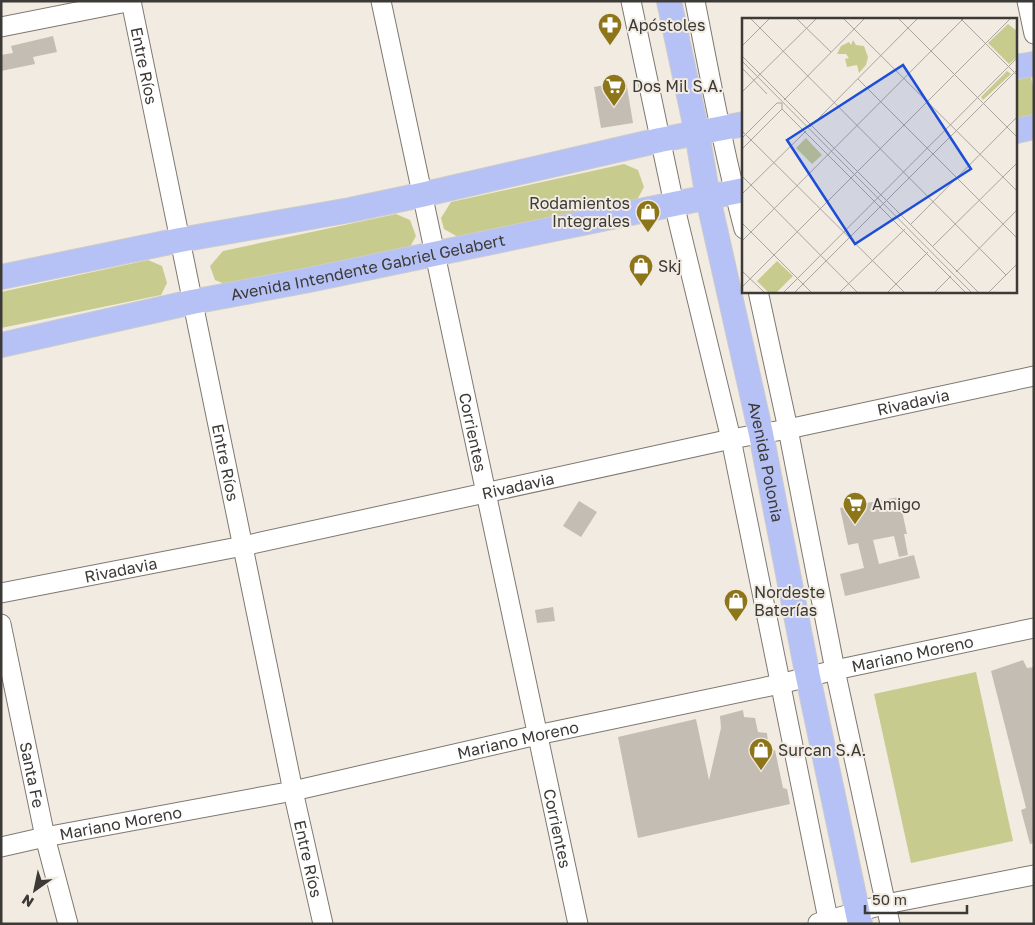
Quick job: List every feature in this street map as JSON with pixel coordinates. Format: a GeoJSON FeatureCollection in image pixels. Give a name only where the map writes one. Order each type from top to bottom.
{"type":"FeatureCollection","features":[{"type":"Feature","properties":{"kind":"main road","name":"Avenida Polonia"},"geometry":{"type":"LineString","coordinates":[[669,1],[697,133],[708,198],[761,434],[808,677],[858,918]]}},
{"type":"Feature","properties":{"kind":"main road"},"geometry":{"type":"LineString","coordinates":[[1018,67],[1034,64]]}},
{"type":"Feature","properties":{"kind":"main road"},"geometry":{"type":"LineString","coordinates":[[1,277],[180,240],[350,210],[660,140],[742,124]]}},
{"type":"Feature","properties":{"kind":"main road"},"geometry":{"type":"LineString","coordinates":[[1018,131],[1034,127]]}},
{"type":"Feature","properties":{"kind":"main road","name":"Avenida Intendente Gabriel Gelabert"},"geometry":{"type":"LineString","coordinates":[[1,345],[192,302],[309,280],[739,191]]}},
{"type":"Feature","properties":{"kind":"street"},"geometry":{"type":"LineString","coordinates":[[1,27],[132,1]]}},
{"type":"Feature","properties":{"kind":"street","name":"Entre Ríos"},"geometry":{"type":"LineString","coordinates":[[132,1],[293,791],[323,924]]}},
{"type":"Feature","properties":{"kind":"street","name":"Corrientes"},"geometry":{"type":"LineString","coordinates":[[380,1],[578,924]]}},
{"type":"Feature","properties":{"kind":"street"},"geometry":{"type":"LineString","coordinates":[[631,1],[674,204],[731,439],[825,923],[858,918],[886,904],[1034,875]]}},
{"type":"Feature","properties":{"kind":"street"},"geometry":{"type":"LineString","coordinates":[[695,1],[720,128],[739,191],[742,214]]}},
{"type":"Feature","properties":{"kind":"street"},"geometry":{"type":"LineString","coordinates":[[1027,1],[1034,34]]}},
{"type":"Feature","properties":{"kind":"street","name":"Avenida Polonia"},"geometry":{"type":"LineString","coordinates":[[758,292],[788,429],[835,670],[890,924]]}},
{"type":"Feature","properties":{"kind":"street","name":"Rivadavia"},"geometry":{"type":"LineString","coordinates":[[1,593],[243,546],[731,439],[788,429],[1034,376]]}},
{"type":"Feature","properties":{"kind":"street","name":"Santa Fe"},"geometry":{"type":"LineString","coordinates":[[1,624],[45,837],[68,924]]}},
{"type":"Feature","properties":{"kind":"street","name":"Mariano Moreno"},"geometry":{"type":"LineString","coordinates":[[1,847],[45,837],[293,791],[537,735],[1034,628]]}},
{"type":"Feature","properties":{"kind":"green space"},"geometry":{"type":"Polygon","coordinates":[[[1031,77],[1034,92],[1034,118],[1018,122],[1018,80],[1031,77]]]}},
{"type":"Feature","properties":{"kind":"green space"},"geometry":{"type":"Polygon","coordinates":[[[624,164],[638,170],[644,187],[637,200],[458,237],[444,229],[441,218],[451,202],[624,164]]]}},
{"type":"Feature","properties":{"kind":"green space"},"geometry":{"type":"Polygon","coordinates":[[[396,214],[410,220],[416,236],[409,249],[230,286],[215,280],[210,266],[223,251],[396,214]]]}},
{"type":"Feature","properties":{"kind":"green space"},"geometry":{"type":"Polygon","coordinates":[[[148,260],[162,266],[167,283],[161,295],[1,328],[1,292],[148,260]]]}},
{"type":"Feature","properties":{"kind":"green space"},"geometry":{"type":"Polygon","coordinates":[[[976,672],[1013,841],[911,863],[874,694],[976,672]]]}},
{"type":"Feature","properties":{"kind":"building"},"geometry":{"type":"Polygon","coordinates":[[[53,36],[57,52],[33,57],[35,64],[1,71],[1,55],[13,53],[11,46],[53,36]]]}},
{"type":"Feature","properties":{"kind":"building"},"geometry":{"type":"Polygon","coordinates":[[[626,81],[633,123],[601,128],[594,87],[626,81]]]}},
{"type":"Feature","properties":{"kind":"building"},"geometry":{"type":"Polygon","coordinates":[[[899,497],[907,534],[904,534],[908,555],[899,557],[894,536],[873,540],[879,564],[914,555],[920,578],[845,596],[840,574],[864,568],[858,543],[848,545],[840,508],[899,497]]]}},
{"type":"Feature","properties":{"kind":"building"},"geometry":{"type":"Polygon","coordinates":[[[579,501],[597,512],[581,537],[563,526],[579,501]]]}},
{"type":"Feature","properties":{"kind":"building"},"geometry":{"type":"Polygon","coordinates":[[[553,607],[555,621],[537,623],[535,610],[553,607]]]}},
{"type":"Feature","properties":{"kind":"building"},"geometry":{"type":"Polygon","coordinates":[[[1023,660],[1027,668],[1034,667],[1034,843],[1030,844],[1021,810],[1026,808],[991,671],[1023,660]]]}},
{"type":"Feature","properties":{"kind":"building"},"geometry":{"type":"Polygon","coordinates":[[[743,710],[744,717],[755,718],[758,732],[767,733],[769,752],[775,750],[783,788],[787,789],[790,804],[638,838],[618,737],[696,719],[709,780],[721,728],[720,716],[743,710]]]}},
{"type":"Feature","properties":{"kind":"place","name":"Apóstoles"},"geometry":{"type":"Point","coordinates":[610,46]}},
{"type":"Feature","properties":{"kind":"place","name":"Dos Mil S.A."},"geometry":{"type":"Point","coordinates":[614,107]}},
{"type":"Feature","properties":{"kind":"place","name":"Rodamientos Integrales"},"geometry":{"type":"Point","coordinates":[648,233]}},
{"type":"Feature","properties":{"kind":"place","name":"Skj"},"geometry":{"type":"Point","coordinates":[641,287]}},
{"type":"Feature","properties":{"kind":"place","name":"Amigo"},"geometry":{"type":"Point","coordinates":[855,525]}},
{"type":"Feature","properties":{"kind":"place","name":"Nordeste Baterías"},"geometry":{"type":"Point","coordinates":[736,622]}},
{"type":"Feature","properties":{"kind":"place","name":"Surcan S.A."},"geometry":{"type":"Point","coordinates":[761,771]}}]}
